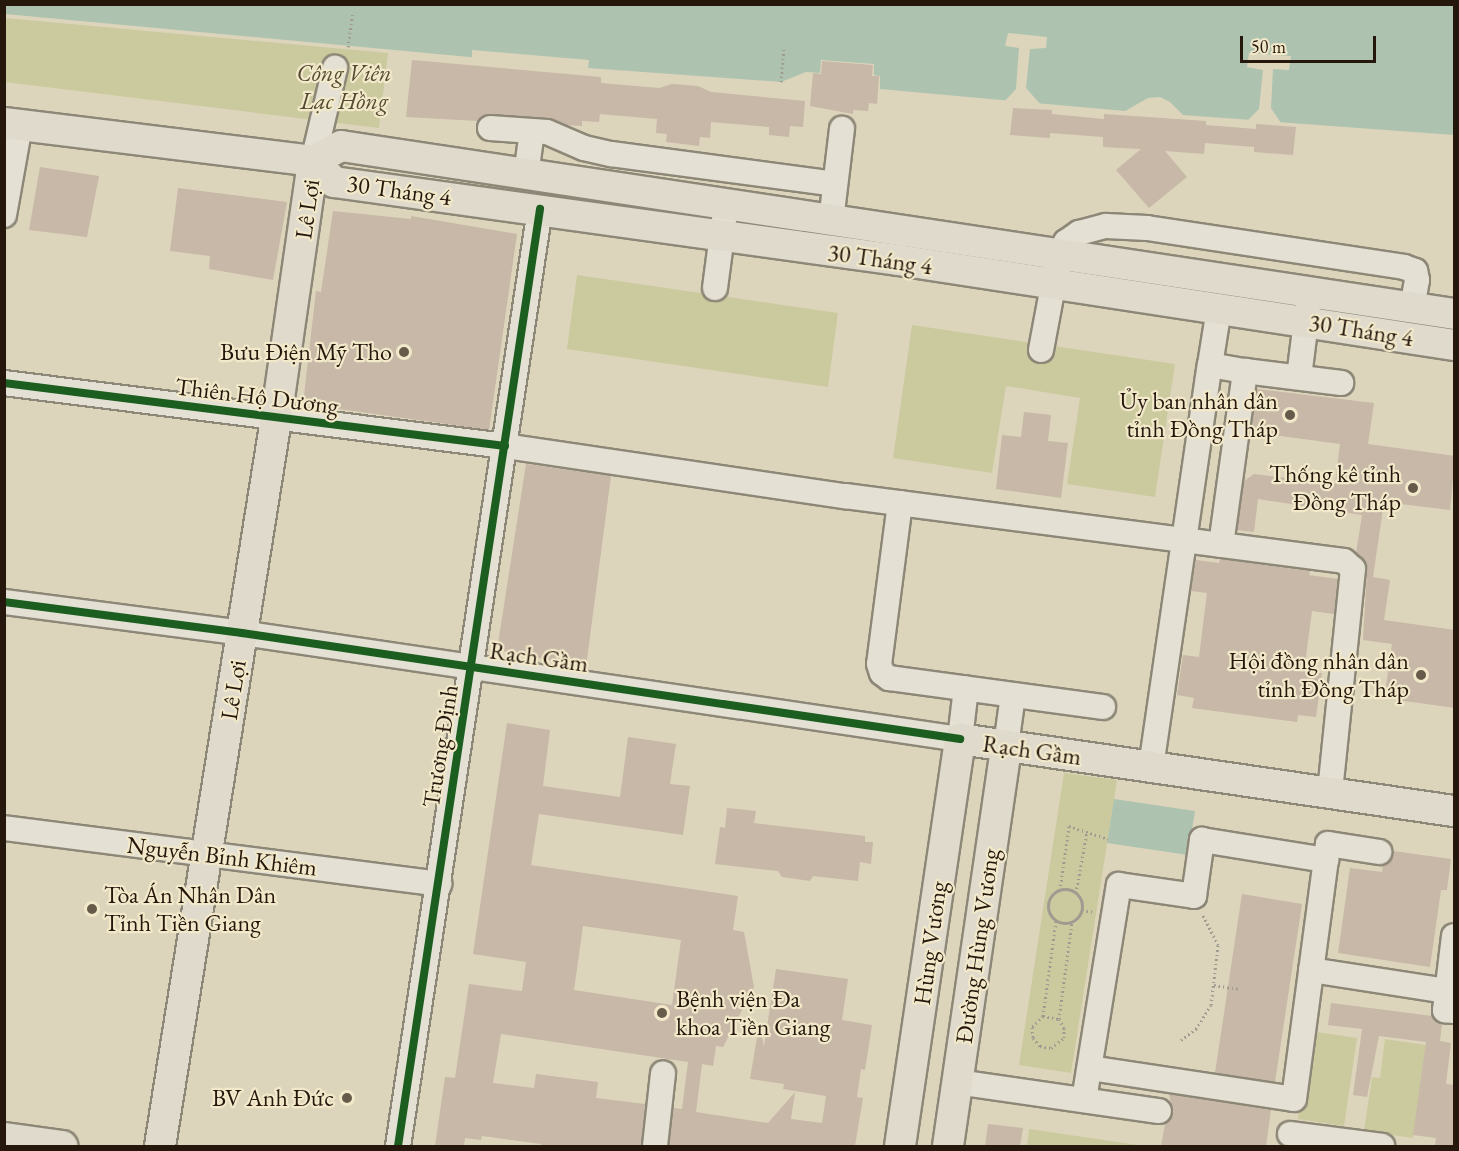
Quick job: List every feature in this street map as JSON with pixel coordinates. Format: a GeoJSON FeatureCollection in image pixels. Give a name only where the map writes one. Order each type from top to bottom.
{"type":"FeatureCollection","features":[{"type":"Feature","properties":{"kind":"main road"},"geometry":{"type":"LineString","coordinates":[[12,124],[314,161]]}},
{"type":"Feature","properties":{"kind":"main road","name":"30 Tháng 4"},"geometry":{"type":"LineString","coordinates":[[1455,314],[341,146],[314,161],[334,182],[898,260],[1455,345]]}},
{"type":"Feature","properties":{"kind":"main road","name":"Lê Lợi"},"geometry":{"type":"LineString","coordinates":[[160,1146],[276,418],[314,161]]}},
{"type":"Feature","properties":{"kind":"main road"},"geometry":{"type":"LineString","coordinates":[[535,176],[540,209]]}},
{"type":"Feature","properties":{"kind":"main road"},"geometry":{"type":"LineString","coordinates":[[1406,337],[1412,307]]}},
{"type":"Feature","properties":{"kind":"main road","name":"Rạch Gầm"},"geometry":{"type":"LineString","coordinates":[[960,739],[1455,811]]}},
{"type":"Feature","properties":{"kind":"main road","name":"Hùng Vương"},"geometry":{"type":"LineString","coordinates":[[900,1146],[960,739]]}},
{"type":"Feature","properties":{"kind":"main road","name":"Đường Hùng Vương"},"geometry":{"type":"LineString","coordinates":[[948,1146],[1006,746]]}},
{"type":"Feature","properties":{"kind":"main road"},"geometry":{"type":"LineString","coordinates":[[911,1075],[957,1082]]}},
{"type":"Feature","properties":{"kind":"main road"},"geometry":{"type":"LineString","coordinates":[[4,1138],[59,1146]]}},
{"type":"Feature","properties":{"kind":"street"},"geometry":{"type":"LineString","coordinates":[[314,161],[334,68]]}},
{"type":"Feature","properties":{"kind":"street"},"geometry":{"type":"LineString","coordinates":[[4,215],[12,124]]}},
{"type":"Feature","properties":{"kind":"street"},"geometry":{"type":"LineString","coordinates":[[490,128],[547,132],[584,148],[611,154],[836,184]]}},
{"type":"Feature","properties":{"kind":"street"},"geometry":{"type":"LineString","coordinates":[[831,220],[842,129]]}},
{"type":"Feature","properties":{"kind":"street"},"geometry":{"type":"LineString","coordinates":[[532,131],[535,176]]}},
{"type":"Feature","properties":{"kind":"street"},"geometry":{"type":"LineString","coordinates":[[679,198],[684,164]]}},
{"type":"Feature","properties":{"kind":"street"},"geometry":{"type":"LineString","coordinates":[[715,288],[720,236],[726,205]]}},
{"type":"Feature","properties":{"kind":"street","name":"Trương Định"},"geometry":{"type":"LineString","coordinates":[[398,1146],[540,209]]}},
{"type":"Feature","properties":{"kind":"street"},"geometry":{"type":"LineString","coordinates":[[1041,350],[1059,254],[1066,242],[1079,233],[1106,226],[1148,228],[1404,267],[1415,271],[1417,280],[1412,307]]}},
{"type":"Feature","properties":{"kind":"street"},"geometry":{"type":"LineString","coordinates":[[898,260],[903,231]]}},
{"type":"Feature","properties":{"kind":"street"},"geometry":{"type":"LineString","coordinates":[[1299,377],[1311,292]]}},
{"type":"Feature","properties":{"kind":"street"},"geometry":{"type":"LineString","coordinates":[[1152,767],[1194,460],[1219,309]]}},
{"type":"Feature","properties":{"kind":"street"},"geometry":{"type":"LineString","coordinates":[[1210,365],[1341,383]]}},
{"type":"Feature","properties":{"kind":"street"},"geometry":{"type":"LineString","coordinates":[[1221,545],[1245,371]]}},
{"type":"Feature","properties":{"kind":"street","name":"Thiên Hộ Dương"},"geometry":{"type":"LineString","coordinates":[[4,383],[505,446],[900,503],[1344,561],[1351,565],[1330,793]]}},
{"type":"Feature","properties":{"kind":"street"},"geometry":{"type":"LineString","coordinates":[[1194,460],[1232,464]]}},
{"type":"Feature","properties":{"kind":"street"},"geometry":{"type":"LineString","coordinates":[[900,503],[879,664],[882,673],[889,678],[1102,706]]}},
{"type":"Feature","properties":{"kind":"street","name":"Rạch Gầm"},"geometry":{"type":"LineString","coordinates":[[4,602],[242,633],[960,739]]}},
{"type":"Feature","properties":{"kind":"street"},"geometry":{"type":"LineString","coordinates":[[960,739],[966,688]]}},
{"type":"Feature","properties":{"kind":"street"},"geometry":{"type":"LineString","coordinates":[[1006,746],[1013,695]]}},
{"type":"Feature","properties":{"kind":"street","name":"Nguyễn Bỉnh Khiêm"},"geometry":{"type":"LineString","coordinates":[[4,828],[439,884]]}},
{"type":"Feature","properties":{"kind":"street"},"geometry":{"type":"LineString","coordinates":[[1084,1100],[1119,885],[1194,896],[1202,840],[1326,860]]}},
{"type":"Feature","properties":{"kind":"street"},"geometry":{"type":"LineString","coordinates":[[1379,852],[1328,844],[1289,1140],[1382,1146]]}},
{"type":"Feature","properties":{"kind":"street"},"geometry":{"type":"LineString","coordinates":[[1311,970],[1451,1001],[1455,936]]}},
{"type":"Feature","properties":{"kind":"street"},"geometry":{"type":"LineString","coordinates":[[1090,1068],[1294,1099]]}},
{"type":"Feature","properties":{"kind":"street"},"geometry":{"type":"LineString","coordinates":[[655,1146],[663,1073]]}},
{"type":"Feature","properties":{"kind":"street"},"geometry":{"type":"LineString","coordinates":[[957,1082],[1159,1111]]}},
{"type":"Feature","properties":{"kind":"path"},"geometry":{"type":"LineString","coordinates":[[348,47],[353,12]]}},
{"type":"Feature","properties":{"kind":"path"},"geometry":{"type":"LineString","coordinates":[[781,82],[784,48]]}},
{"type":"Feature","properties":{"kind":"path"},"geometry":{"type":"LineString","coordinates":[[1060,890],[1070,826],[1108,839]]}},
{"type":"Feature","properties":{"kind":"path"},"geometry":{"type":"LineString","coordinates":[[1065,1032],[1059,1019],[1072,922],[1082,910],[1082,903],[1076,893],[1087,832]]}},
{"type":"Feature","properties":{"kind":"path"},"geometry":{"type":"LineString","coordinates":[[1065,1032],[1056,1046],[1040,1046],[1033,1038],[1032,1027],[1043,1016],[1056,921],[1048,907],[1051,896],[1060,890],[1076,893]]}},
{"type":"Feature","properties":{"kind":"path"},"geometry":{"type":"LineString","coordinates":[[1082,910],[1096,912]]}},
{"type":"Feature","properties":{"kind":"path"},"geometry":{"type":"LineString","coordinates":[[1181,1040],[1196,1029],[1211,1005],[1218,945],[1201,910]]}},
{"type":"Feature","properties":{"kind":"path"},"geometry":{"type":"LineString","coordinates":[[1056,921],[1072,922]]}},
{"type":"Feature","properties":{"kind":"path"},"geometry":{"type":"LineString","coordinates":[[1213,985],[1238,989]]}},
{"type":"Feature","properties":{"kind":"path"},"geometry":{"type":"LineString","coordinates":[[1043,1016],[1059,1019]]}},
{"type":"Feature","properties":{"kind":"path"},"geometry":{"type":"LineString","coordinates":[[1065,1032],[1071,1033]]}},
{"type":"Feature","properties":{"kind":"green space","name":"Công Viên Lạc Hồng"},"geometry":{"type":"Polygon","coordinates":[[[5,18],[388,53],[379,128],[5,82],[5,18]]]}},
{"type":"Feature","properties":{"kind":"green space"},"geometry":{"type":"Polygon","coordinates":[[[577,275],[838,313],[828,387],[567,349],[577,275]]]}},
{"type":"Feature","properties":{"kind":"green space"},"geometry":{"type":"Polygon","coordinates":[[[912,325],[1175,364],[1155,497],[1067,484],[1080,398],[1006,386],[992,473],[893,458],[912,325]]]}},
{"type":"Feature","properties":{"kind":"green space"},"geometry":{"type":"Polygon","coordinates":[[[1064,773],[1117,780],[1071,1073],[1019,1065],[1064,773]]]}},
{"type":"Feature","properties":{"kind":"green space"},"geometry":{"type":"Polygon","coordinates":[[[1310,1031],[1357,1038],[1344,1126],[1298,1119],[1310,1031]]]}},
{"type":"Feature","properties":{"kind":"green space"},"geometry":{"type":"Polygon","coordinates":[[[1385,1039],[1426,1045],[1413,1138],[1364,1131],[1372,1077],[1380,1078],[1385,1039]]]}},
{"type":"Feature","properties":{"kind":"green space"},"geometry":{"type":"Polygon","coordinates":[[[1029,1129],[1145,1146],[1027,1146],[1029,1129]]]}},
{"type":"Feature","properties":{"kind":"shaded area"},"geometry":{"type":"Polygon","coordinates":[[[4,5],[1454,5],[1454,135],[1183,115],[1170,102],[1160,97],[1148,98],[1125,111],[880,89],[880,76],[874,75],[874,64],[821,60],[820,73],[806,72],[781,82],[588,68],[5,14],[4,5]]]}},
{"type":"Feature","properties":{"kind":"shaded area"},"geometry":{"type":"Polygon","coordinates":[[[1114,799],[1195,811],[1188,855],[1107,843],[1114,799]]]}},
{"type":"Feature","properties":{"kind":"pier"},"geometry":{"type":"Polygon","coordinates":[[[1008,33],[1047,37],[1046,48],[1030,49],[1026,88],[1041,105],[1004,102],[1016,89],[1019,48],[1005,46],[1008,33]]]}},
{"type":"Feature","properties":{"kind":"pier"},"geometry":{"type":"Polygon","coordinates":[[[472,50],[589,60],[588,68],[472,59],[472,50]]]}},
{"type":"Feature","properties":{"kind":"pier"},"geometry":{"type":"Polygon","coordinates":[[[1249,53],[1291,56],[1289,70],[1273,69],[1271,108],[1281,123],[1247,121],[1259,109],[1263,70],[1247,67],[1249,53]]]}},
{"type":"Feature","properties":{"kind":"building"},"geometry":{"type":"Polygon","coordinates":[[[412,60],[601,77],[601,83],[659,88],[672,84],[698,86],[711,92],[805,101],[803,127],[790,126],[789,137],[769,135],[769,127],[711,122],[710,138],[700,137],[699,146],[666,142],[667,134],[656,133],[657,119],[600,114],[599,122],[582,121],[582,126],[566,125],[548,118],[491,114],[483,116],[478,121],[406,117],[412,60]]]}},
{"type":"Feature","properties":{"kind":"building"},"geometry":{"type":"Polygon","coordinates":[[[822,61],[873,65],[872,76],[879,76],[877,104],[869,103],[868,111],[853,110],[853,114],[810,106],[813,73],[821,74],[822,61]]]}},
{"type":"Feature","properties":{"kind":"building"},"geometry":{"type":"Polygon","coordinates":[[[1013,108],[1052,110],[1052,114],[1104,119],[1104,114],[1206,121],[1206,125],[1256,129],[1256,124],[1296,127],[1293,155],[1254,152],[1254,147],[1205,143],[1204,154],[1165,151],[1187,177],[1149,208],[1116,170],[1141,149],[1103,147],[1103,137],[1050,133],[1050,138],[1010,135],[1013,108]]]}},
{"type":"Feature","properties":{"kind":"building"},"geometry":{"type":"Polygon","coordinates":[[[40,167],[99,176],[87,237],[29,230],[40,167]]]}},
{"type":"Feature","properties":{"kind":"building"},"geometry":{"type":"Polygon","coordinates":[[[178,188],[287,202],[273,280],[209,269],[210,256],[170,251],[178,188]]]}},
{"type":"Feature","properties":{"kind":"building","name":"Bưu Điện Mỹ Tho"},"geometry":{"type":"Polygon","coordinates":[[[333,211],[411,219],[411,216],[517,234],[489,430],[303,404],[316,291],[321,292],[333,211]]]}},
{"type":"Feature","properties":{"kind":"building"},"geometry":{"type":"Polygon","coordinates":[[[1257,389],[1374,403],[1368,444],[1455,456],[1450,510],[1384,502],[1373,577],[1390,580],[1384,620],[1455,630],[1455,708],[1397,700],[1397,695],[1385,693],[1392,644],[1363,640],[1367,570],[1366,563],[1356,553],[1362,515],[1258,499],[1254,532],[1237,530],[1244,481],[1254,474],[1335,484],[1340,444],[1251,432],[1257,389]]]}},
{"type":"Feature","properties":{"kind":"building"},"geometry":{"type":"Polygon","coordinates":[[[1024,412],[1051,415],[1048,441],[1068,443],[1061,498],[996,489],[1002,435],[1021,437],[1024,412]]]}},
{"type":"Feature","properties":{"kind":"building"},"geometry":{"type":"Polygon","coordinates":[[[526,464],[611,476],[586,667],[497,650],[526,464]]]}},
{"type":"Feature","properties":{"kind":"building"},"geometry":{"type":"Polygon","coordinates":[[[1220,559],[1310,571],[1309,575],[1338,579],[1334,614],[1312,611],[1304,671],[1322,673],[1316,717],[1298,715],[1297,722],[1192,708],[1194,698],[1177,695],[1183,655],[1199,657],[1207,593],[1191,591],[1196,560],[1219,563],[1220,559]]]}},
{"type":"Feature","properties":{"kind":"building"},"geometry":{"type":"Polygon","coordinates":[[[507,723],[550,730],[543,786],[620,797],[628,737],[676,744],[670,784],[690,786],[683,835],[539,814],[531,865],[738,896],[733,930],[744,932],[754,987],[723,1047],[716,1046],[713,1066],[702,1064],[696,1112],[768,1123],[795,1092],[791,1119],[822,1123],[826,1096],[783,1089],[784,1084],[750,1079],[759,1025],[764,1046],[776,969],[848,979],[842,1020],[872,1025],[865,1070],[861,1069],[857,1097],[863,1098],[855,1146],[669,1146],[673,1108],[682,1109],[688,1062],[501,1034],[493,1083],[534,1088],[536,1074],[598,1082],[596,1098],[645,1104],[641,1146],[540,1146],[541,1144],[482,1136],[481,1140],[465,1138],[464,1146],[435,1146],[445,1077],[455,1078],[469,984],[522,991],[526,962],[473,954],[507,723]],[[583,926],[574,990],[672,1005],[681,940],[583,926]]]}},
{"type":"Feature","properties":{"kind":"building"},"geometry":{"type":"Polygon","coordinates":[[[727,808],[756,811],[754,823],[865,836],[865,842],[873,842],[871,864],[860,862],[858,881],[813,876],[810,881],[782,877],[778,871],[715,864],[720,827],[725,828],[727,808]]]}},
{"type":"Feature","properties":{"kind":"building"},"geometry":{"type":"Polygon","coordinates":[[[1393,851],[1451,859],[1447,890],[1441,890],[1430,967],[1338,953],[1350,868],[1382,872],[1383,865],[1390,860],[1393,851]]]}},
{"type":"Feature","properties":{"kind":"building"},"geometry":{"type":"Polygon","coordinates":[[[1242,894],[1302,904],[1275,1082],[1215,1073],[1242,894]]]}},
{"type":"Feature","properties":{"kind":"building"},"geometry":{"type":"Polygon","coordinates":[[[1331,1003],[1432,1016],[1442,1024],[1440,1041],[1451,1043],[1446,1084],[1455,1085],[1455,1146],[1435,1146],[1436,1138],[1413,1135],[1426,1042],[1379,1036],[1367,1097],[1353,1095],[1362,1029],[1328,1025],[1331,1003]]]}},
{"type":"Feature","properties":{"kind":"building"},"geometry":{"type":"Polygon","coordinates":[[[1169,1094],[1271,1110],[1266,1146],[1161,1146],[1165,1124],[1173,1114],[1169,1094]]]}},
{"type":"Feature","properties":{"kind":"building"},"geometry":{"type":"Polygon","coordinates":[[[988,1124],[1023,1128],[1020,1146],[985,1146],[988,1124]]]}},
{"type":"Feature","properties":{"kind":"cycle path"},"geometry":{"type":"LineString","coordinates":[[398,1146],[540,209]]}},
{"type":"Feature","properties":{"kind":"cycle path"},"geometry":{"type":"LineString","coordinates":[[4,383],[505,446]]}},
{"type":"Feature","properties":{"kind":"cycle path"},"geometry":{"type":"LineString","coordinates":[[4,602],[242,633],[960,739]]}},
{"type":"Feature","properties":{"kind":"place","name":"Bưu Điện Mỹ Tho"},"geometry":{"type":"Point","coordinates":[404,352]}},
{"type":"Feature","properties":{"kind":"place","name":"Ủy ban nhân dân tỉnh Đồng Tháp"},"geometry":{"type":"Point","coordinates":[1290,415]}},
{"type":"Feature","properties":{"kind":"place","name":"Thống kê tỉnh Đồng Tháp"},"geometry":{"type":"Point","coordinates":[1413,488]}},
{"type":"Feature","properties":{"kind":"place","name":"Hội đồng nhân dân tỉnh Đồng Tháp"},"geometry":{"type":"Point","coordinates":[1421,675]}},
{"type":"Feature","properties":{"kind":"place","name":"Tòa Án Nhân Dân Tỉnh Tiền Giang"},"geometry":{"type":"Point","coordinates":[92,909]}},
{"type":"Feature","properties":{"kind":"place","name":"Bệnh viện Đa khoa Tiền Giang"},"geometry":{"type":"Point","coordinates":[662,1013]}},
{"type":"Feature","properties":{"kind":"place","name":"BV Anh Đức"},"geometry":{"type":"Point","coordinates":[347,1098]}}]}
